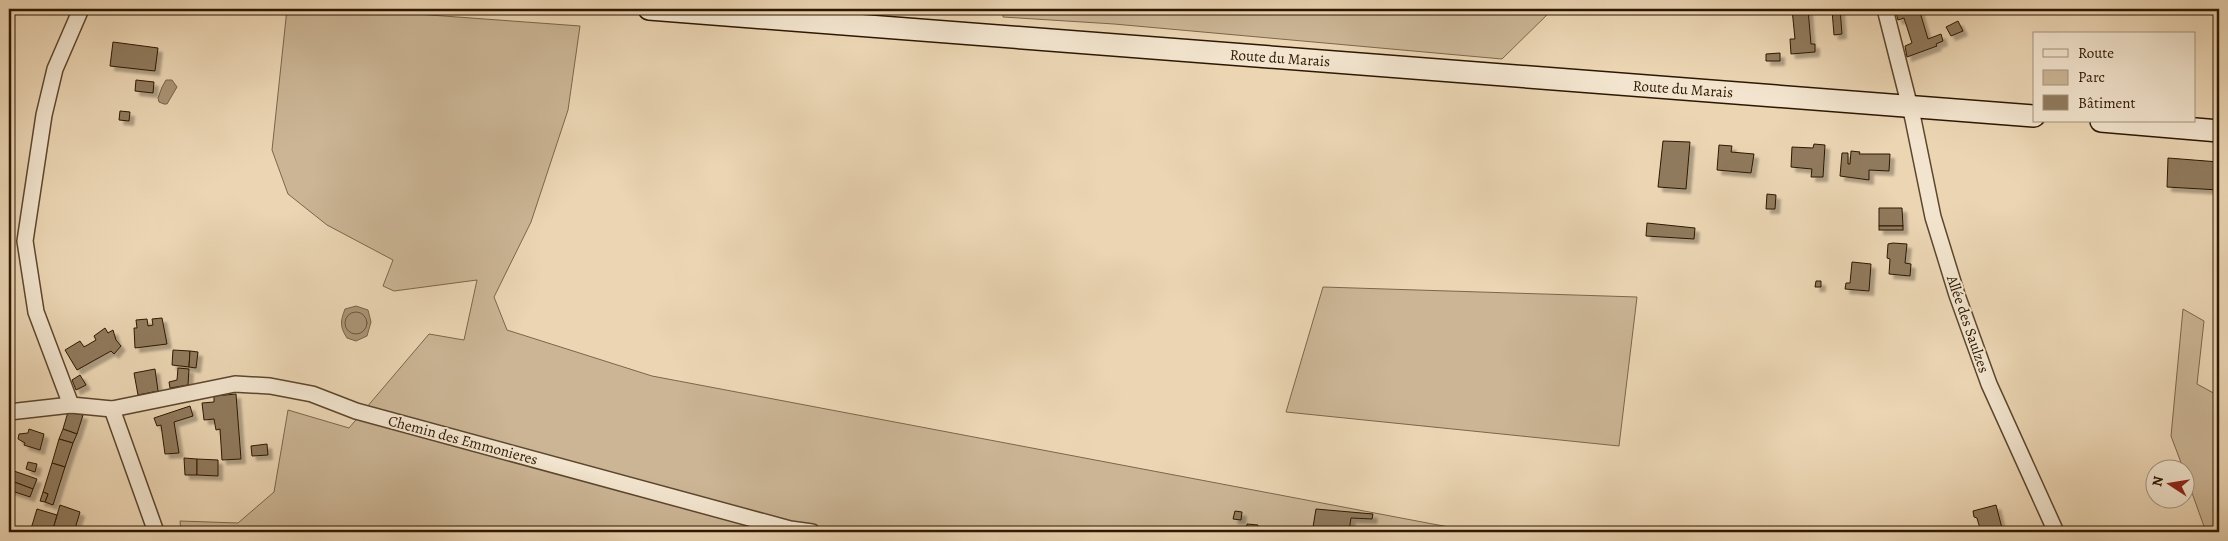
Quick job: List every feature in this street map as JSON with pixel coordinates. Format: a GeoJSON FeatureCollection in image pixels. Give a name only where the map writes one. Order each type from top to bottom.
{"type":"FeatureCollection","features":[{"type":"Feature","properties":{"kind":"street"},"geometry":{"type":"LineString","coordinates":[[71,405],[36,312],[25,241],[44,116],[56,69],[81,9]]}},
{"type":"Feature","properties":{"kind":"street","name":"Route du Marais"},"geometry":{"type":"LineString","coordinates":[[649,9],[2033,116]]}},
{"type":"Feature","properties":{"kind":"street","name":"Allée des Saulzes"},"geometry":{"type":"LineString","coordinates":[[1885,9],[1910,106],[1933,217],[1957,295],[1989,384],[2056,532]]}},
{"type":"Feature","properties":{"kind":"street"},"geometry":{"type":"LineString","coordinates":[[2114,122],[2219,130]]}},
{"type":"Feature","properties":{"kind":"street","name":"Chemin des Emmonieres"},"geometry":{"type":"LineString","coordinates":[[9,412],[71,405],[112,409],[235,384],[270,386],[312,394],[356,411],[790,529],[812,532]]}},
{"type":"Feature","properties":{"kind":"street"},"geometry":{"type":"LineString","coordinates":[[112,409],[156,532]]}},
{"type":"Feature","properties":{"kind":"green space"},"geometry":{"type":"Polygon","coordinates":[[[287,9],[348,9],[580,26],[568,110],[531,222],[494,297],[507,330],[652,376],[1475,532],[181,532],[180,521],[238,523],[274,492],[288,410],[349,428],[429,334],[464,340],[477,280],[394,291],[383,286],[393,260],[327,225],[288,194],[272,150],[287,9]]]}},
{"type":"Feature","properties":{"kind":"green space"},"geometry":{"type":"Polygon","coordinates":[[[1003,9],[1553,9],[1502,59],[1114,24],[1003,17],[1003,9]]]}},
{"type":"Feature","properties":{"kind":"green space"},"geometry":{"type":"Polygon","coordinates":[[[1323,287],[1637,297],[1619,446],[1286,412],[1323,287]]]}},
{"type":"Feature","properties":{"kind":"green space"},"geometry":{"type":"Polygon","coordinates":[[[2183,309],[2204,321],[2197,384],[2219,396],[2219,532],[2206,532],[2196,504],[2196,458],[2179,458],[2171,436],[2183,309]]]}},
{"type":"Feature","properties":{"kind":"water"},"geometry":{"type":"Polygon","coordinates":[[[166,80],[172,80],[177,87],[167,104],[164,104],[159,102],[158,98],[166,80]]]}},
{"type":"Feature","properties":{"kind":"water"},"geometry":{"type":"Polygon","coordinates":[[[356,306],[368,310],[371,322],[367,336],[356,341],[347,338],[343,331],[342,317],[345,309],[356,306]]]}},
{"type":"Feature","properties":{"kind":"building"},"geometry":{"type":"Polygon","coordinates":[[[1792,9],[1808,9],[1811,44],[1815,44],[1815,52],[1791,54],[1790,39],[1795,39],[1792,9]]]}},
{"type":"Feature","properties":{"kind":"building"},"geometry":{"type":"Polygon","coordinates":[[[1840,9],[1842,34],[1834,35],[1832,10],[1840,9]]]}},
{"type":"Feature","properties":{"kind":"building"},"geometry":{"type":"Polygon","coordinates":[[[1895,9],[1919,9],[1928,39],[1941,34],[1943,41],[1936,44],[1937,46],[1907,57],[1905,46],[1912,43],[1904,18],[1898,20],[1895,9]]]}},
{"type":"Feature","properties":{"kind":"building"},"geometry":{"type":"Polygon","coordinates":[[[1958,21],[1963,31],[1951,36],[1946,27],[1958,21]]]}},
{"type":"Feature","properties":{"kind":"building"},"geometry":{"type":"Polygon","coordinates":[[[113,42],[158,48],[155,71],[110,66],[113,42]]]}},
{"type":"Feature","properties":{"kind":"building"},"geometry":{"type":"Polygon","coordinates":[[[1780,53],[1780,61],[1766,61],[1766,54],[1780,53]]]}},
{"type":"Feature","properties":{"kind":"building"},"geometry":{"type":"Polygon","coordinates":[[[136,80],[154,82],[153,93],[135,91],[136,80]]]}},
{"type":"Feature","properties":{"kind":"building"},"geometry":{"type":"Polygon","coordinates":[[[120,111],[130,112],[129,121],[119,120],[120,111]]]}},
{"type":"Feature","properties":{"kind":"building"},"geometry":{"type":"Polygon","coordinates":[[[1663,141],[1690,142],[1686,189],[1658,187],[1663,141]]]}},
{"type":"Feature","properties":{"kind":"building"},"geometry":{"type":"Polygon","coordinates":[[[1814,144],[1825,145],[1823,177],[1811,177],[1812,169],[1791,167],[1792,147],[1813,148],[1814,144]]]}},
{"type":"Feature","properties":{"kind":"building"},"geometry":{"type":"Polygon","coordinates":[[[1719,145],[1732,146],[1731,152],[1754,154],[1751,173],[1717,170],[1719,145]]]}},
{"type":"Feature","properties":{"kind":"building"},"geometry":{"type":"Polygon","coordinates":[[[1851,151],[1860,152],[1859,154],[1890,154],[1889,171],[1869,170],[1869,180],[1840,176],[1842,153],[1848,153],[1848,164],[1850,164],[1851,151]]]}},
{"type":"Feature","properties":{"kind":"building"},"geometry":{"type":"Polygon","coordinates":[[[2168,158],[2219,162],[2219,190],[2167,187],[2168,158]]]}},
{"type":"Feature","properties":{"kind":"building"},"geometry":{"type":"Polygon","coordinates":[[[1767,194],[1776,195],[1775,209],[1766,209],[1767,194]]]}},
{"type":"Feature","properties":{"kind":"building"},"geometry":{"type":"Polygon","coordinates":[[[1879,208],[1902,208],[1903,226],[1879,226],[1879,208]]]}},
{"type":"Feature","properties":{"kind":"building"},"geometry":{"type":"Polygon","coordinates":[[[1647,223],[1695,228],[1694,239],[1646,236],[1647,223]]]}},
{"type":"Feature","properties":{"kind":"building"},"geometry":{"type":"Polygon","coordinates":[[[1879,226],[1903,226],[1903,230],[1879,230],[1879,226]]]}},
{"type":"Feature","properties":{"kind":"building"},"geometry":{"type":"Polygon","coordinates":[[[1888,244],[1907,244],[1905,263],[1911,264],[1910,276],[1889,274],[1888,244]]]}},
{"type":"Feature","properties":{"kind":"building"},"geometry":{"type":"Polygon","coordinates":[[[1852,262],[1871,264],[1869,291],[1845,289],[1846,283],[1850,283],[1852,262]]]}},
{"type":"Feature","properties":{"kind":"building"},"geometry":{"type":"Polygon","coordinates":[[[1816,281],[1821,281],[1821,287],[1815,287],[1816,281]]]}},
{"type":"Feature","properties":{"kind":"building"},"geometry":{"type":"Polygon","coordinates":[[[162,318],[167,344],[135,348],[134,328],[137,328],[136,320],[147,319],[148,326],[153,325],[152,319],[162,318]]]}},
{"type":"Feature","properties":{"kind":"building"},"geometry":{"type":"Polygon","coordinates":[[[105,328],[108,333],[113,330],[116,340],[121,346],[114,354],[111,351],[77,370],[65,350],[80,341],[84,347],[96,340],[94,336],[105,328]]]}},
{"type":"Feature","properties":{"kind":"building"},"geometry":{"type":"Polygon","coordinates":[[[173,350],[190,351],[189,367],[172,365],[173,350]]]}},
{"type":"Feature","properties":{"kind":"building"},"geometry":{"type":"Polygon","coordinates":[[[190,351],[198,352],[196,368],[189,367],[190,351]]]}},
{"type":"Feature","properties":{"kind":"building"},"geometry":{"type":"Polygon","coordinates":[[[178,368],[189,369],[188,385],[170,388],[169,382],[177,380],[178,368]]]}},
{"type":"Feature","properties":{"kind":"building"},"geometry":{"type":"Polygon","coordinates":[[[155,369],[158,391],[138,395],[134,373],[155,369]]]}},
{"type":"Feature","properties":{"kind":"building"},"geometry":{"type":"Polygon","coordinates":[[[80,375],[86,385],[76,390],[72,380],[80,375]]]}},
{"type":"Feature","properties":{"kind":"building"},"geometry":{"type":"Polygon","coordinates":[[[236,394],[241,459],[222,460],[220,429],[216,430],[214,419],[204,420],[202,403],[214,402],[214,396],[236,394]]]}},
{"type":"Feature","properties":{"kind":"building"},"geometry":{"type":"Polygon","coordinates":[[[190,406],[193,416],[174,422],[179,453],[165,454],[161,425],[157,426],[154,418],[190,406]]]}},
{"type":"Feature","properties":{"kind":"building"},"geometry":{"type":"Polygon","coordinates":[[[68,412],[83,415],[77,434],[63,429],[68,412]]]}},
{"type":"Feature","properties":{"kind":"building"},"geometry":{"type":"Polygon","coordinates":[[[29,429],[44,434],[40,450],[24,445],[25,443],[18,439],[19,434],[28,433],[29,429]]]}},
{"type":"Feature","properties":{"kind":"building"},"geometry":{"type":"Polygon","coordinates":[[[63,429],[77,434],[73,443],[59,439],[63,429]]]}},
{"type":"Feature","properties":{"kind":"building"},"geometry":{"type":"Polygon","coordinates":[[[59,439],[73,443],[65,467],[52,463],[59,439]]]}},
{"type":"Feature","properties":{"kind":"building"},"geometry":{"type":"Polygon","coordinates":[[[267,444],[268,455],[252,456],[251,446],[267,444]]]}},
{"type":"Feature","properties":{"kind":"building"},"geometry":{"type":"Polygon","coordinates":[[[184,458],[197,459],[197,475],[185,475],[184,458]]]}},
{"type":"Feature","properties":{"kind":"building"},"geometry":{"type":"Polygon","coordinates":[[[197,459],[218,460],[218,476],[197,475],[197,459]]]}},
{"type":"Feature","properties":{"kind":"building"},"geometry":{"type":"Polygon","coordinates":[[[28,462],[37,464],[35,472],[26,469],[28,462]]]}},
{"type":"Feature","properties":{"kind":"building"},"geometry":{"type":"Polygon","coordinates":[[[52,463],[65,467],[53,505],[45,502],[48,494],[43,492],[52,463]]]}},
{"type":"Feature","properties":{"kind":"building"},"geometry":{"type":"Polygon","coordinates":[[[11,470],[37,479],[33,489],[9,480],[11,470]]]}},
{"type":"Feature","properties":{"kind":"building"},"geometry":{"type":"Polygon","coordinates":[[[9,480],[33,489],[30,497],[9,490],[9,480]]]}},
{"type":"Feature","properties":{"kind":"building"},"geometry":{"type":"Polygon","coordinates":[[[43,492],[48,494],[45,502],[40,501],[43,492]]]}},
{"type":"Feature","properties":{"kind":"building"},"geometry":{"type":"Polygon","coordinates":[[[60,505],[80,512],[74,532],[52,532],[60,505]]]}},
{"type":"Feature","properties":{"kind":"building"},"geometry":{"type":"Polygon","coordinates":[[[1996,505],[2003,532],[1981,532],[1973,511],[1996,505]]]}},
{"type":"Feature","properties":{"kind":"building"},"geometry":{"type":"Polygon","coordinates":[[[37,509],[57,515],[52,532],[30,532],[37,509]]]}},
{"type":"Feature","properties":{"kind":"building"},"geometry":{"type":"Polygon","coordinates":[[[1316,509],[1373,514],[1372,519],[1351,518],[1349,531],[1313,527],[1316,509]]]}},
{"type":"Feature","properties":{"kind":"building"},"geometry":{"type":"Polygon","coordinates":[[[1235,511],[1242,512],[1241,520],[1233,519],[1235,511]]]}},
{"type":"Feature","properties":{"kind":"building"},"geometry":{"type":"Polygon","coordinates":[[[1247,524],[1258,525],[1257,532],[1246,532],[1247,524]]]}},
{"type":"Feature","properties":{"kind":"building"},"geometry":{"type":"Polygon","coordinates":[[[2122,528],[2124,532],[2112,532],[2122,528]]]}},
{"type":"Feature","properties":{"kind":"building"},"geometry":{"type":"Polygon","coordinates":[[[2139,528],[2141,532],[2129,532],[2139,528]]]}}]}
